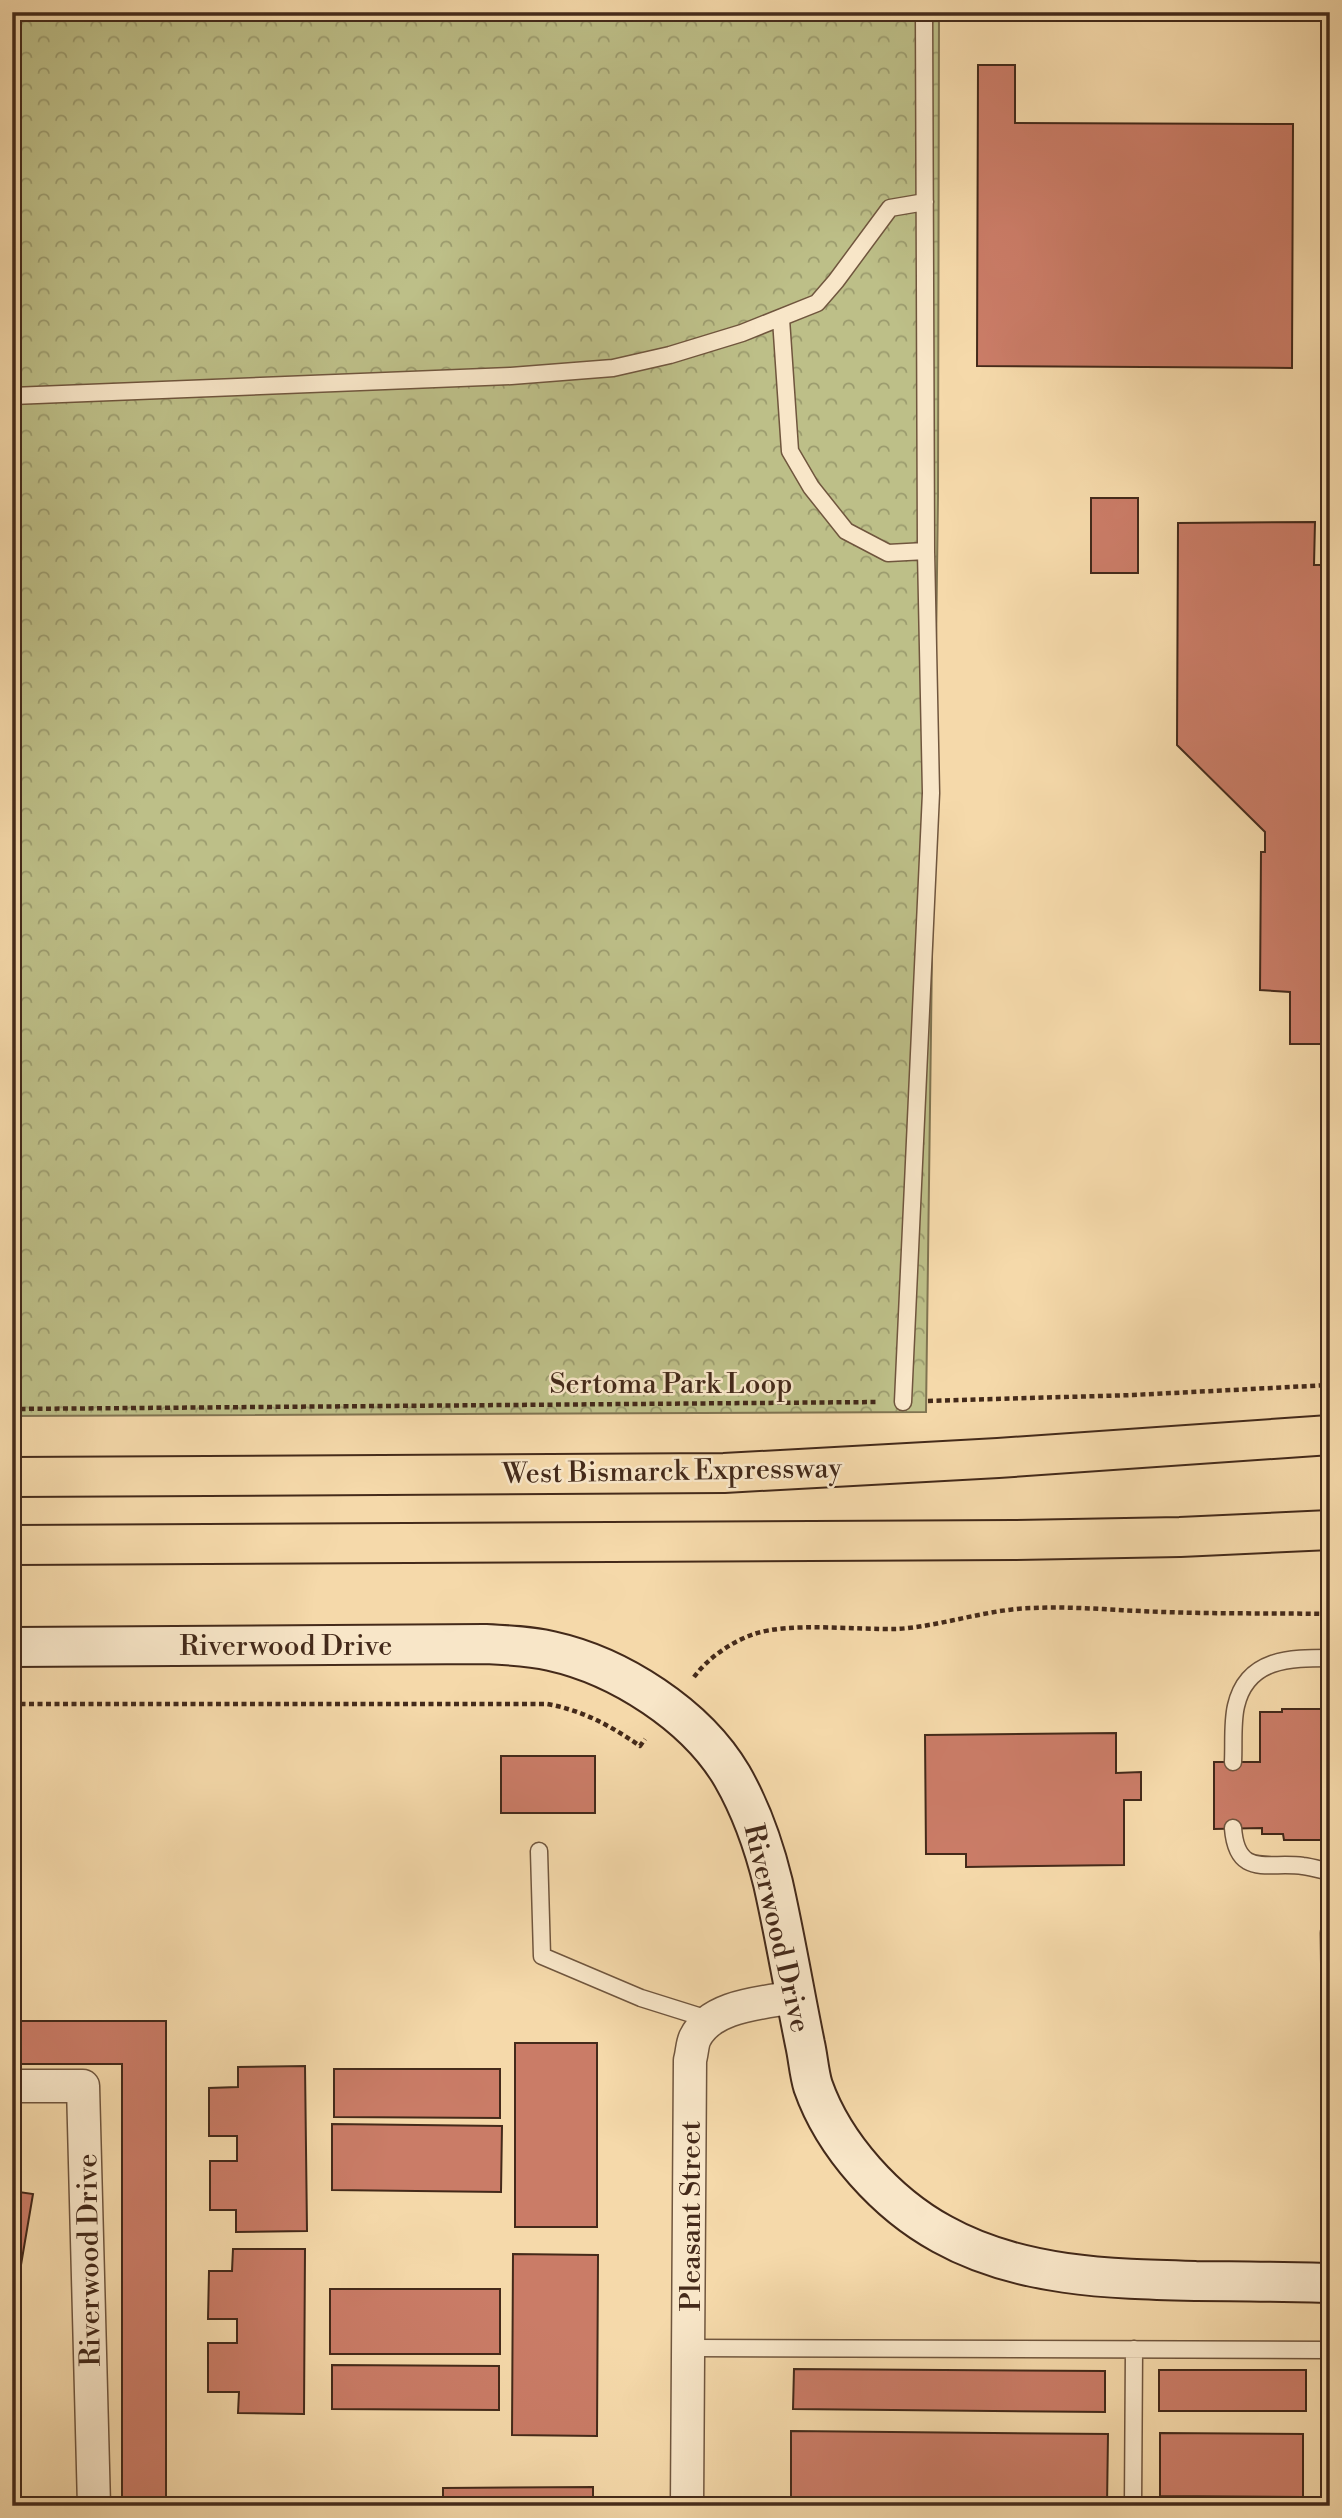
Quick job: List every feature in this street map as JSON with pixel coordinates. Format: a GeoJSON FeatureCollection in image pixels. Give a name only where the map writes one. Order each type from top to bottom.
{"type":"FeatureCollection","features":[{"type":"Feature","properties":{"kind":"highway","name":"West Bismarck Expressway"},"geometry":{"type":"LineString","coordinates":[[12,1477],[724,1473],[998,1458],[1330,1435]]}},
{"type":"Feature","properties":{"kind":"highway"},"geometry":{"type":"LineString","coordinates":[[12,1545],[1001,1540],[1180,1537],[1330,1530]]}},
{"type":"Feature","properties":{"kind":"street","name":"Riverwood Drive"},"geometry":{"type":"LineString","coordinates":[[12,1647],[453,1643],[516,1646],[550,1651],[613,1671],[642,1688],[669,1709],[710,1747],[731,1774],[751,1814],[773,1885],[813,2085],[831,2122],[853,2156],[881,2190],[910,2215],[943,2235],[980,2252],[1024,2266],[1075,2275],[1133,2280],[1330,2283]]}},
{"type":"Feature","properties":{"kind":"street"},"geometry":{"type":"LineString","coordinates":[[710,2020],[733,2010],[795,1997]]}},
{"type":"Feature","properties":{"kind":"street","name":"Pleasant Street"},"geometry":{"type":"LineString","coordinates":[[687,2506],[690,2060],[695,2038],[710,2020]]}},
{"type":"Feature","properties":{"kind":"street","name":"Riverwood Drive"},"geometry":{"type":"LineString","coordinates":[[12,2086],[83,2086],[94,2506]]}},
{"type":"Feature","properties":{"kind":"lane"},"geometry":{"type":"LineString","coordinates":[[903,1402],[931,793],[926,551],[924,12]]}},
{"type":"Feature","properties":{"kind":"lane"},"geometry":{"type":"LineString","coordinates":[[12,396],[498,377],[613,368],[694,348],[781,319],[817,303],[890,208],[925,202]]}},
{"type":"Feature","properties":{"kind":"lane"},"geometry":{"type":"LineString","coordinates":[[781,319],[790,451],[811,487],[846,531],[888,553],[926,551]]}},
{"type":"Feature","properties":{"kind":"lane"},"geometry":{"type":"LineString","coordinates":[[1233,1762],[1236,1707],[1244,1687],[1258,1671],[1277,1661],[1330,1658]]}},
{"type":"Feature","properties":{"kind":"lane"},"geometry":{"type":"LineString","coordinates":[[1233,1828],[1235,1845],[1249,1862],[1263,1866],[1302,1866],[1330,1872]]}},
{"type":"Feature","properties":{"kind":"lane"},"geometry":{"type":"LineString","coordinates":[[539,1851],[542,1956],[641,1997],[710,2020]]}},
{"type":"Feature","properties":{"kind":"lane"},"geometry":{"type":"LineString","coordinates":[[1329,1933],[1330,1994]]}},
{"type":"Feature","properties":{"kind":"lane"},"geometry":{"type":"LineString","coordinates":[[689,2348],[1330,2350]]}},
{"type":"Feature","properties":{"kind":"lane"},"geometry":{"type":"LineString","coordinates":[[1133,2506],[1134,2349]]}},
{"type":"Feature","properties":{"kind":"path","name":"Sertoma Park Loop"},"geometry":{"type":"LineString","coordinates":[[12,1409],[903,1402],[1133,1395],[1330,1385]]}},
{"type":"Feature","properties":{"kind":"path"},"geometry":{"type":"LineString","coordinates":[[12,1704],[547,1704],[568,1707],[613,1728],[640,1746],[698,1673],[718,1653],[755,1634],[776,1631],[897,1629],[1031,1608],[1330,1614]]}},
{"type":"Feature","properties":{"kind":"green space"},"geometry":{"type":"Polygon","coordinates":[[[12,12],[939,12],[938,496],[926,1412],[12,1416],[12,12]]]}},
{"type":"Feature","properties":{"kind":"building"},"geometry":{"type":"Polygon","coordinates":[[[978,65],[1015,65],[1015,123],[1293,124],[1292,368],[977,366],[978,65]]]}},
{"type":"Feature","properties":{"kind":"building"},"geometry":{"type":"Polygon","coordinates":[[[1091,498],[1138,498],[1138,573],[1091,573],[1091,498]]]}},
{"type":"Feature","properties":{"kind":"building"},"geometry":{"type":"Polygon","coordinates":[[[1315,522],[1314,565],[1330,565],[1330,1044],[1290,1044],[1290,992],[1260,990],[1261,852],[1265,852],[1265,832],[1177,745],[1178,523],[1315,522]]]}},
{"type":"Feature","properties":{"kind":"building"},"geometry":{"type":"Polygon","coordinates":[[[1282,1709],[1330,1709],[1330,1840],[1284,1840],[1283,1834],[1262,1834],[1262,1828],[1214,1829],[1214,1762],[1260,1762],[1260,1712],[1282,1712],[1282,1709]]]}},
{"type":"Feature","properties":{"kind":"building"},"geometry":{"type":"Polygon","coordinates":[[[1116,1733],[1116,1773],[1141,1772],[1141,1800],[1124,1800],[1124,1865],[966,1867],[966,1854],[926,1854],[925,1735],[1116,1733]]]}},
{"type":"Feature","properties":{"kind":"building"},"geometry":{"type":"Polygon","coordinates":[[[501,1756],[595,1756],[595,1813],[501,1813],[501,1756]]]}},
{"type":"Feature","properties":{"kind":"building"},"geometry":{"type":"Polygon","coordinates":[[[12,2021],[166,2021],[166,2506],[122,2506],[122,2064],[12,2064],[12,2021]]]}},
{"type":"Feature","properties":{"kind":"building"},"geometry":{"type":"Polygon","coordinates":[[[515,2043],[597,2043],[597,2227],[515,2227],[515,2043]]]}},
{"type":"Feature","properties":{"kind":"building"},"geometry":{"type":"Polygon","coordinates":[[[305,2066],[307,2231],[236,2232],[236,2210],[210,2210],[210,2161],[237,2161],[237,2136],[209,2136],[209,2088],[238,2087],[238,2067],[305,2066]]]}},
{"type":"Feature","properties":{"kind":"building"},"geometry":{"type":"Polygon","coordinates":[[[334,2069],[500,2069],[500,2118],[334,2117],[334,2069]]]}},
{"type":"Feature","properties":{"kind":"building"},"geometry":{"type":"Polygon","coordinates":[[[332,2124],[502,2126],[501,2192],[332,2190],[332,2124]]]}},
{"type":"Feature","properties":{"kind":"building"},"geometry":{"type":"Polygon","coordinates":[[[12,2191],[33,2194],[12,2318],[12,2191]]]}},
{"type":"Feature","properties":{"kind":"building"},"geometry":{"type":"Polygon","coordinates":[[[233,2249],[305,2249],[304,2414],[238,2413],[239,2392],[208,2392],[208,2343],[237,2343],[237,2319],[208,2319],[209,2271],[232,2271],[233,2249]]]}},
{"type":"Feature","properties":{"kind":"building"},"geometry":{"type":"Polygon","coordinates":[[[513,2254],[598,2255],[597,2436],[512,2435],[513,2254]]]}},
{"type":"Feature","properties":{"kind":"building"},"geometry":{"type":"Polygon","coordinates":[[[330,2289],[500,2289],[500,2354],[330,2354],[330,2289]]]}},
{"type":"Feature","properties":{"kind":"building"},"geometry":{"type":"Polygon","coordinates":[[[332,2365],[499,2366],[499,2410],[332,2409],[332,2365]]]}},
{"type":"Feature","properties":{"kind":"building"},"geometry":{"type":"Polygon","coordinates":[[[794,2369],[1105,2371],[1105,2412],[793,2409],[794,2369]]]}},
{"type":"Feature","properties":{"kind":"building"},"geometry":{"type":"Polygon","coordinates":[[[1159,2370],[1306,2370],[1306,2411],[1159,2411],[1159,2370]]]}},
{"type":"Feature","properties":{"kind":"building"},"geometry":{"type":"Polygon","coordinates":[[[791,2431],[1108,2434],[1107,2506],[791,2504],[791,2431]]]}},
{"type":"Feature","properties":{"kind":"building"},"geometry":{"type":"Polygon","coordinates":[[[1160,2433],[1303,2434],[1303,2497],[1160,2496],[1160,2433]]]}},
{"type":"Feature","properties":{"kind":"building"},"geometry":{"type":"Polygon","coordinates":[[[593,2487],[593,2506],[443,2506],[443,2488],[593,2487]]]}}]}
